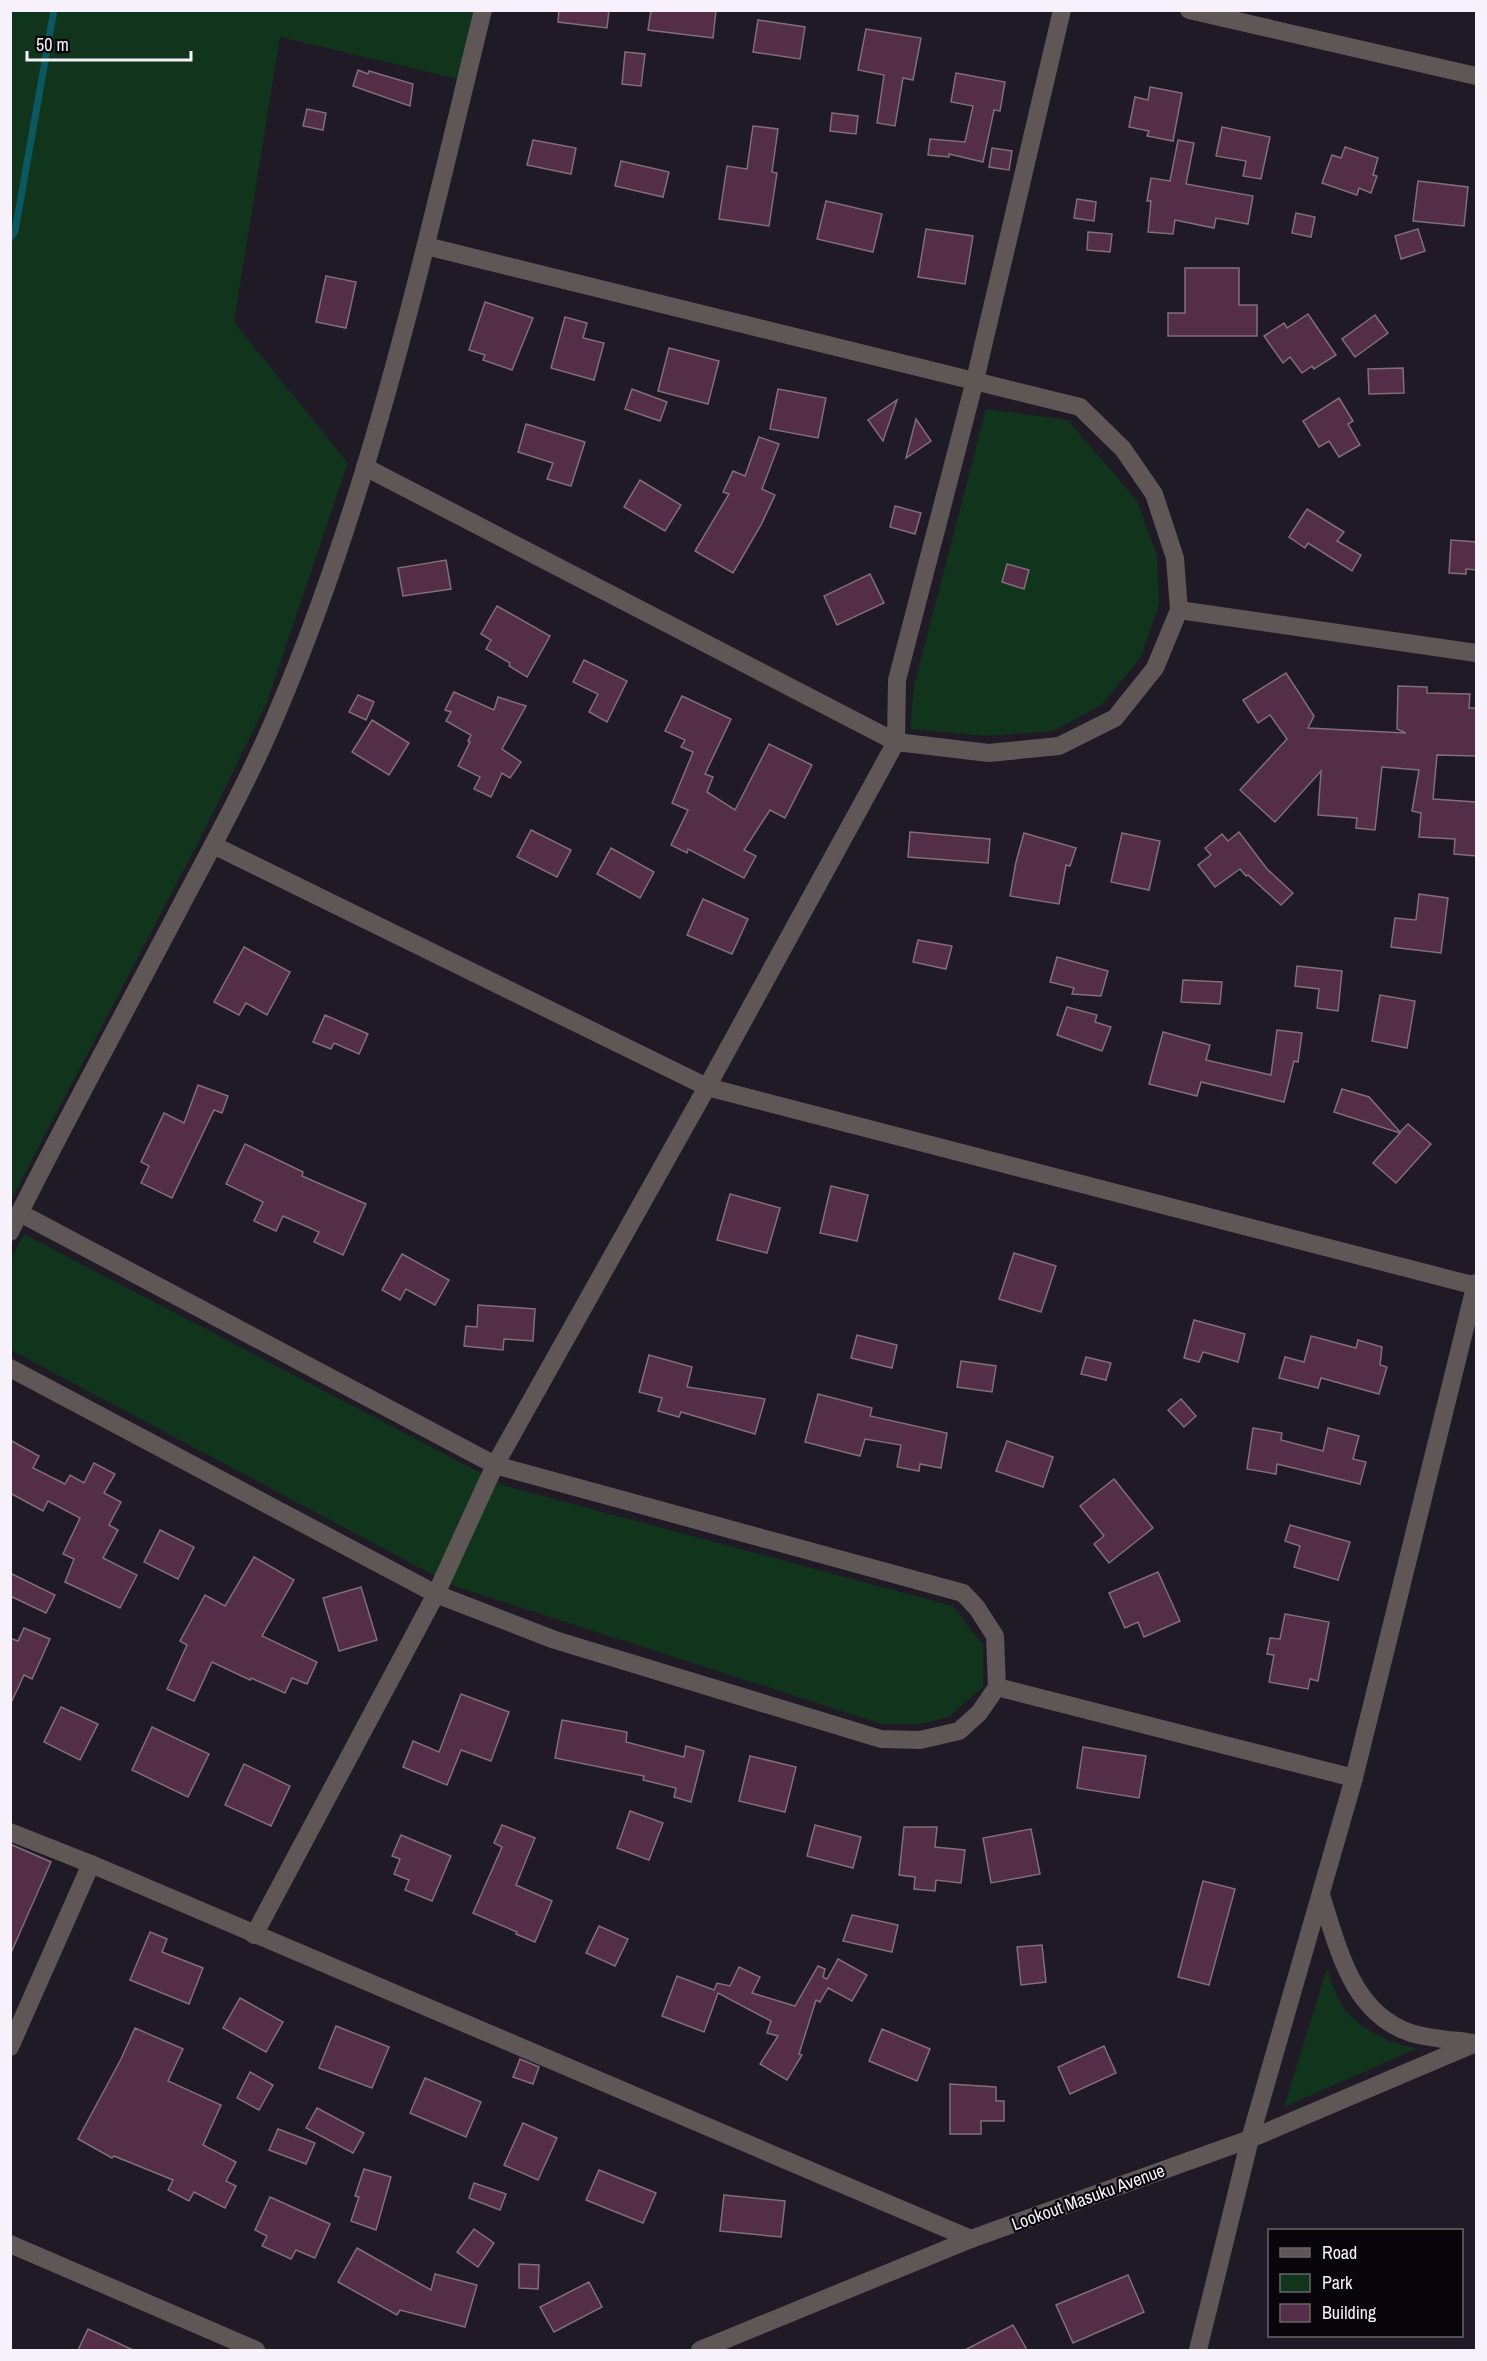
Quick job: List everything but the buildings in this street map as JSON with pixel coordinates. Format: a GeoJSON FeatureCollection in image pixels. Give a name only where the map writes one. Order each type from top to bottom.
{"type":"FeatureCollection","features":[{"type":"Feature","properties":{"kind":"street"},"geometry":{"type":"LineString","coordinates":[[10,1232],[213,845],[279,709],[334,566],[365,467],[426,246],[483,10]]}},
{"type":"Feature","properties":{"kind":"street"},"geometry":{"type":"LineString","coordinates":[[254,1935],[436,1594],[495,1465],[707,1087],[896,742],[897,680],[975,380],[1062,10]]}},
{"type":"Feature","properties":{"kind":"street"},"geometry":{"type":"LineString","coordinates":[[1189,10],[1476,76]]}},
{"type":"Feature","properties":{"kind":"street"},"geometry":{"type":"LineString","coordinates":[[365,467],[896,742],[989,753],[1059,746],[1115,718],[1155,668],[1179,610],[1175,558],[1154,494],[1123,449],[1080,407],[426,246]]}},
{"type":"Feature","properties":{"kind":"street"},"geometry":{"type":"LineString","coordinates":[[1179,610],[1476,653]]}},
{"type":"Feature","properties":{"kind":"street"},"geometry":{"type":"LineString","coordinates":[[213,845],[707,1087],[1476,1285],[1354,1778],[1250,2139],[1198,2350]]}},
{"type":"Feature","properties":{"kind":"street"},"geometry":{"type":"LineString","coordinates":[[10,1368],[436,1594],[555,1640],[881,1739],[920,1740],[959,1731],[980,1713],[997,1687],[995,1635],[977,1608],[963,1593],[495,1465],[20,1213]]}},
{"type":"Feature","properties":{"kind":"street"},"geometry":{"type":"LineString","coordinates":[[997,1687],[1354,1778]]}},
{"type":"Feature","properties":{"kind":"street"},"geometry":{"type":"LineString","coordinates":[[10,1832],[91,1864],[971,2239]]}},
{"type":"Feature","properties":{"kind":"street"},"geometry":{"type":"LineString","coordinates":[[10,2048],[91,1864]]}},
{"type":"Feature","properties":{"kind":"street"},"geometry":{"type":"LineString","coordinates":[[1321,1895],[1339,1952],[1351,1978],[1363,2000],[1379,2016],[1409,2032],[1476,2043]]}},
{"type":"Feature","properties":{"kind":"street","name":"Lookout Masuku Avenue"},"geometry":{"type":"LineString","coordinates":[[700,2350],[971,2239],[1250,2139],[1476,2043]]}},
{"type":"Feature","properties":{"kind":"street"},"geometry":{"type":"LineString","coordinates":[[10,2244],[256,2350]]}},
{"type":"Feature","properties":{"kind":"green space"},"geometry":{"type":"Polygon","coordinates":[[[11,11],[473,11],[458,79],[280,37],[234,322],[348,463],[266,705],[200,839],[11,1200],[11,11]]]}},
{"type":"Feature","properties":{"kind":"green space"},"geometry":{"type":"Polygon","coordinates":[[[986,409],[1068,420],[1137,501],[1157,555],[1159,605],[1141,657],[1102,705],[1053,731],[988,736],[910,729],[914,686],[986,409]]]}},
{"type":"Feature","properties":{"kind":"green space"},"geometry":{"type":"Polygon","coordinates":[[[24,1234],[506,1486],[953,1606],[983,1645],[983,1687],[949,1717],[921,1724],[882,1724],[454,1586],[11,1350],[10,1261],[24,1234]]]}},
{"type":"Feature","properties":{"kind":"green space"},"geometry":{"type":"Polygon","coordinates":[[[1327,1968],[1339,2000],[1362,2026],[1396,2043],[1418,2048],[1284,2107],[1327,1968]]]}},
{"type":"Feature","properties":{"kind":"waterway"},"geometry":{"type":"LineString","coordinates":[[10,239],[15,231],[54,10]]}}]}
